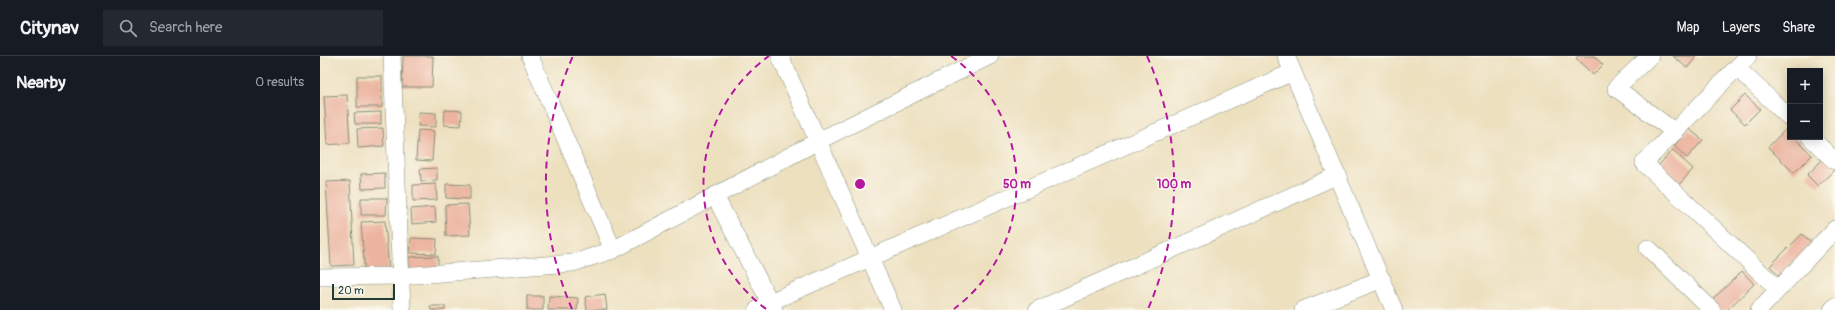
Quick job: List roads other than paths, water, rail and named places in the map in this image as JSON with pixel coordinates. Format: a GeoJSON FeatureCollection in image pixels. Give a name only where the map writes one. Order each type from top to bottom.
{"type":"FeatureCollection","features":[{"type":"Feature","properties":{"kind":"street"},"geometry":{"type":"LineString","coordinates":[[392,56],[402,310]]}},
{"type":"Feature","properties":{"kind":"street"},"geometry":{"type":"LineString","coordinates":[[530,56],[613,250]]}},
{"type":"Feature","properties":{"kind":"street"},"geometry":{"type":"LineString","coordinates":[[780,56],[893,310]]}},
{"type":"Feature","properties":{"kind":"street"},"geometry":{"type":"LineString","coordinates":[[320,277],[401,276],[573,263],[613,250],[818,141],[990,56]]}},
{"type":"Feature","properties":{"kind":"street"},"geometry":{"type":"LineString","coordinates":[[1286,56],[1394,310]]}},
{"type":"Feature","properties":{"kind":"street"},"geometry":{"type":"LineString","coordinates":[[1650,56],[1616,88],[1676,132]]}},
{"type":"Feature","properties":{"kind":"street"},"geometry":{"type":"LineString","coordinates":[[1748,56],[1676,132],[1644,163],[1778,289]]}},
{"type":"Feature","properties":{"kind":"street"},"geometry":{"type":"LineString","coordinates":[[1737,68],[1787,115]]}},
{"type":"Feature","properties":{"kind":"street"},"geometry":{"type":"LineString","coordinates":[[715,196],[767,307],[870,259],[1293,72]]}},
{"type":"Feature","properties":{"kind":"street"},"geometry":{"type":"LineString","coordinates":[[1813,140],[1835,161]]}},
{"type":"Feature","properties":{"kind":"street"},"geometry":{"type":"LineString","coordinates":[[1037,310],[1338,176]]}},
{"type":"Feature","properties":{"kind":"street"},"geometry":{"type":"LineString","coordinates":[[1759,310],[1835,229]]}},
{"type":"Feature","properties":{"kind":"street"},"geometry":{"type":"LineString","coordinates":[[1648,248],[1712,310]]}},
{"type":"Feature","properties":{"kind":"street"},"geometry":{"type":"LineString","coordinates":[[1303,310],[1382,279]]}},
{"type":"Feature","properties":{"kind":"street"},"geometry":{"type":"LineString","coordinates":[[1832,310],[1835,306]]}}]}
